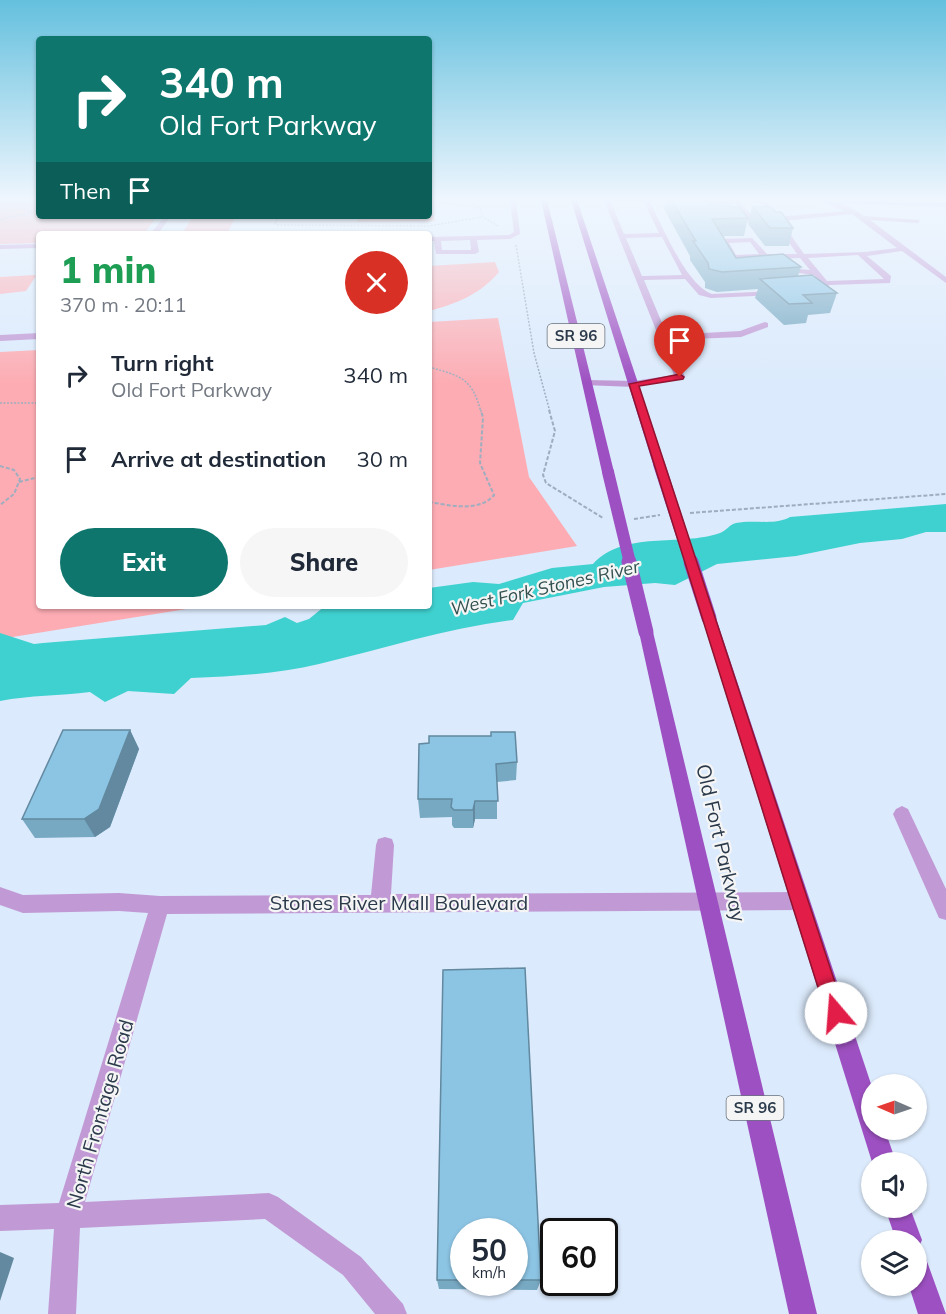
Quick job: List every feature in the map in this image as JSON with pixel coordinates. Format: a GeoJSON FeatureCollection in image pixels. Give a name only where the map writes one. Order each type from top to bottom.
{"type":"FeatureCollection","features":[{"type":"Feature","properties":{"kind":"main road","name":"Old Fort Parkway"},"geometry":{"type":"LineString","coordinates":[[558,261],[803,1314]]}},
{"type":"Feature","properties":{"kind":"main road","name":"SR 96"},"geometry":{"type":"LineString","coordinates":[[594,261],[861,1091]]}},
{"type":"Feature","properties":{"kind":"main road"},"geometry":{"type":"LineString","coordinates":[[926,1296],[932,1314]]}},
{"type":"Feature","properties":{"kind":"street"},"geometry":{"type":"LineString","coordinates":[[587,383],[634,384],[680,377],[632,261]]}},
{"type":"Feature","properties":{"kind":"street"},"geometry":{"type":"LineString","coordinates":[[678,261],[687,277],[702,293],[721,297],[786,292]]}},
{"type":"Feature","properties":{"kind":"street"},"geometry":{"type":"LineString","coordinates":[[770,261],[783,271],[817,273]]}},
{"type":"Feature","properties":{"kind":"street"},"geometry":{"type":"LineString","coordinates":[[807,261],[825,283]]}},
{"type":"Feature","properties":{"kind":"street"},"geometry":{"type":"LineString","coordinates":[[825,283],[886,281],[888,278],[870,261]]}},
{"type":"Feature","properties":{"kind":"street"},"geometry":{"type":"LineString","coordinates":[[920,261],[946,281]]}},
{"type":"Feature","properties":{"kind":"street"},"geometry":{"type":"LineString","coordinates":[[639,278],[687,277]]}},
{"type":"Feature","properties":{"kind":"street"},"geometry":{"type":"LineString","coordinates":[[796,291],[824,288],[825,283]]}},
{"type":"Feature","properties":{"kind":"street"},"geometry":{"type":"LineString","coordinates":[[664,338],[741,334],[765,325]]}},
{"type":"Feature","properties":{"kind":"street"},"geometry":{"type":"LineString","coordinates":[[0,338],[36,336]]}},
{"type":"Feature","properties":{"kind":"street"},"geometry":{"type":"LineString","coordinates":[[902,814],[946,911]]}},
{"type":"Feature","properties":{"kind":"street"},"geometry":{"type":"LineString","coordinates":[[380,904],[385,845]]}},
{"type":"Feature","properties":{"kind":"street","name":"Stones River Mall Boulevard"},"geometry":{"type":"LineString","coordinates":[[0,896],[23,904],[119,902],[160,905],[800,901]]}},
{"type":"Feature","properties":{"kind":"street","name":"North Frontage Road"},"geometry":{"type":"LineString","coordinates":[[160,905],[68,1216],[269,1206],[352,1266],[393,1314]]}},
{"type":"Feature","properties":{"kind":"street"},"geometry":{"type":"LineString","coordinates":[[0,1218],[68,1216],[62,1314]]}},
{"type":"Feature","properties":{"kind":"path"},"geometry":{"type":"LineString","coordinates":[[432,368],[460,376],[475,390],[483,418],[480,463],[495,495],[490,501],[481,504],[432,502]]}},
{"type":"Feature","properties":{"kind":"path"},"geometry":{"type":"LineString","coordinates":[[0,403],[36,404]]}},
{"type":"Feature","properties":{"kind":"path"},"geometry":{"type":"LineString","coordinates":[[0,466],[14,470],[19,482],[14,494],[0,505]]}},
{"type":"Feature","properties":{"kind":"path"},"geometry":{"type":"LineString","coordinates":[[19,482],[36,478]]}},
{"type":"Feature","properties":{"kind":"shaded area"},"geometry":{"type":"Polygon","coordinates":[[[495,262],[499,272],[476,292],[459,301],[432,310],[432,266],[495,262]]]}},
{"type":"Feature","properties":{"kind":"shaded area"},"geometry":{"type":"Polygon","coordinates":[[[36,276],[26,291],[0,294],[0,277],[36,276]]]}},
{"type":"Feature","properties":{"kind":"shaded area"},"geometry":{"type":"Polygon","coordinates":[[[498,318],[529,477],[577,546],[432,570],[432,322],[498,318]]]}},
{"type":"Feature","properties":{"kind":"shaded area"},"geometry":{"type":"Polygon","coordinates":[[[36,350],[36,609],[186,609],[0,639],[0,352],[36,350]]]}},
{"type":"Feature","properties":{"kind":"water","name":"West Fork Stones River"},"geometry":{"type":"Polygon","coordinates":[[[946,504],[946,532],[926,532],[902,539],[860,543],[796,556],[717,564],[675,585],[655,583],[604,587],[523,603],[513,620],[440,633],[287,670],[191,678],[174,694],[128,691],[105,702],[90,692],[0,701],[0,633],[34,644],[266,625],[285,617],[297,623],[309,619],[321,609],[432,609],[432,588],[473,582],[499,584],[552,568],[593,564],[606,553],[636,543],[704,537],[720,533],[736,523],[771,522],[790,517],[946,504]]]}},
{"type":"Feature","properties":{"kind":"building"},"geometry":{"type":"Polygon","coordinates":[[[707,261],[793,261],[801,267],[722,272],[709,269],[707,261]]]}},
{"type":"Feature","properties":{"kind":"building"},"geometry":{"type":"Polygon","coordinates":[[[812,275],[837,293],[803,295],[812,303],[789,304],[760,279],[812,275]]]}},
{"type":"Feature","properties":{"kind":"building"},"geometry":{"type":"Polygon","coordinates":[[[63,730],[130,730],[99,809],[84,819],[22,819],[63,730]]]}},
{"type":"Feature","properties":{"kind":"building"},"geometry":{"type":"Polygon","coordinates":[[[491,732],[515,732],[517,762],[496,764],[498,801],[475,801],[473,810],[454,810],[451,807],[452,799],[418,799],[419,744],[429,743],[429,736],[491,736],[491,732]]]}},
{"type":"Feature","properties":{"kind":"building"},"geometry":{"type":"Polygon","coordinates":[[[525,968],[540,1280],[528,1280],[528,1218],[450,1218],[450,1280],[437,1280],[443,970],[525,968]]]}},
{"type":"Feature","properties":{"kind":"route"},"geometry":{"type":"LineString","coordinates":[[680,377],[634,384],[836,1013]]}}]}
